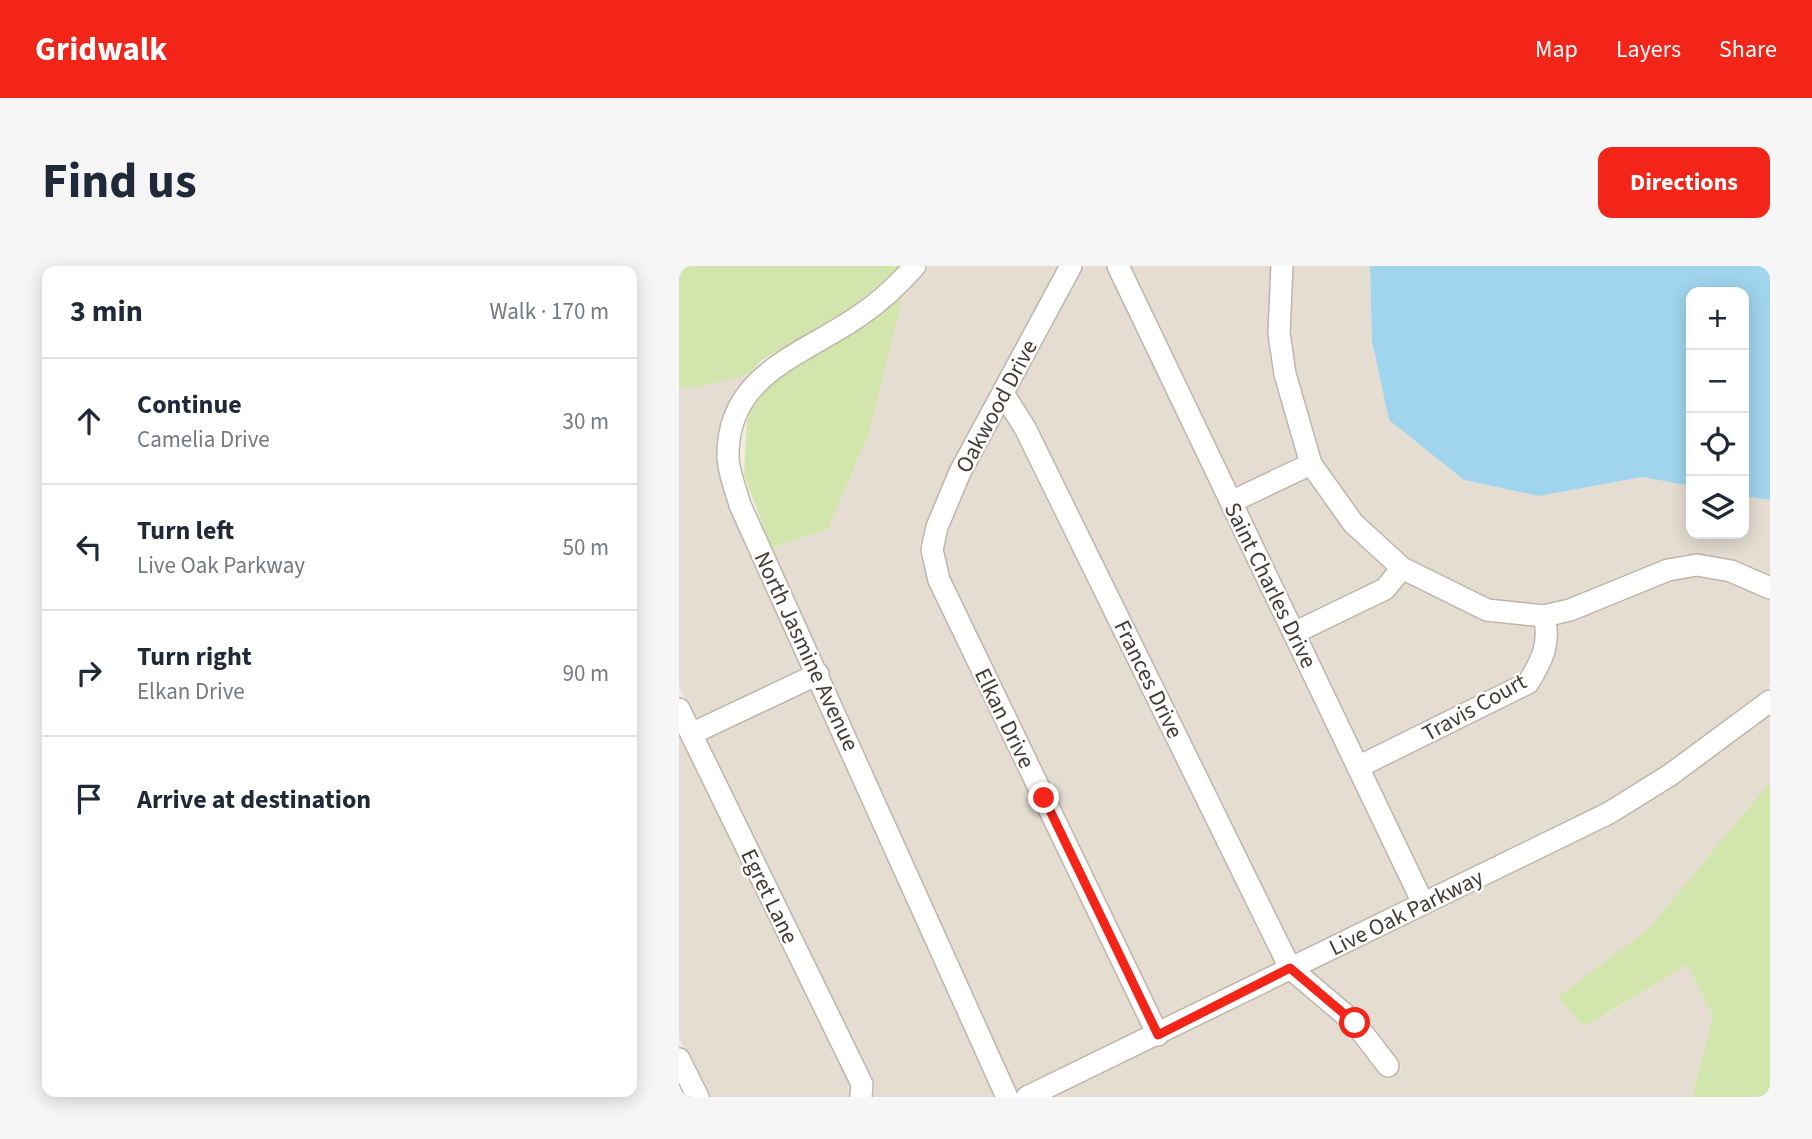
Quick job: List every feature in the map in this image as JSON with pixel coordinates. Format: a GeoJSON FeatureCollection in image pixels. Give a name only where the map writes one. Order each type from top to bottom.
{"type":"FeatureCollection","features":[{"type":"Feature","properties":{"kind":"street","name":"North Jasmine Avenue"},"geometry":{"type":"LineString","coordinates":[[915,266],[893,289],[859,316],[767,370],[744,401],[733,425],[728,461],[740,505],[1007,1097]]}},
{"type":"Feature","properties":{"kind":"street","name":"Oakwood Drive"},"geometry":{"type":"LineString","coordinates":[[932,550],[937,527],[960,472],[1071,266]]}},
{"type":"Feature","properties":{"kind":"street","name":"Saint Charles Drive"},"geometry":{"type":"LineString","coordinates":[[1118,266],[1423,904]]}},
{"type":"Feature","properties":{"kind":"street"},"geometry":{"type":"LineString","coordinates":[[1282,266],[1279,332],[1285,374],[1311,464],[1353,523],[1402,568],[1487,610],[1544,616],[1570,610],[1668,570],[1697,565],[1731,571],[1770,588]]}},
{"type":"Feature","properties":{"kind":"street","name":"Frances Drive"},"geometry":{"type":"LineString","coordinates":[[1003,393],[1025,428],[1290,968]]}},
{"type":"Feature","properties":{"kind":"street"},"geometry":{"type":"LineString","coordinates":[[1231,502],[1311,464]]}},
{"type":"Feature","properties":{"kind":"street","name":"Elkan Drive"},"geometry":{"type":"LineString","coordinates":[[932,550],[939,580],[1158,1035]]}},
{"type":"Feature","properties":{"kind":"street"},"geometry":{"type":"LineString","coordinates":[[1294,633],[1385,589],[1402,568]]}},
{"type":"Feature","properties":{"kind":"street","name":"Travis Court"},"geometry":{"type":"LineString","coordinates":[[1358,767],[1528,683],[1547,645],[1548,631],[1544,616]]}},
{"type":"Feature","properties":{"kind":"street"},"geometry":{"type":"LineString","coordinates":[[691,734],[818,674]]}},
{"type":"Feature","properties":{"kind":"street","name":"Live Oak Parkway"},"geometry":{"type":"LineString","coordinates":[[1027,1097],[1609,813],[1670,775],[1770,701]]}},
{"type":"Feature","properties":{"kind":"street","name":"Egret Lane"},"geometry":{"type":"LineString","coordinates":[[679,709],[861,1090]]}},
{"type":"Feature","properties":{"kind":"street"},"geometry":{"type":"LineString","coordinates":[[1290,968],[1355,1023],[1388,1066]]}},
{"type":"Feature","properties":{"kind":"street"},"geometry":{"type":"LineString","coordinates":[[679,1059],[698,1097]]}},
{"type":"Feature","properties":{"kind":"shaded area"},"geometry":{"type":"Polygon","coordinates":[[[930,266],[1059,266],[996,385],[989,389],[992,393],[951,466],[923,541],[920,542],[920,557],[1145,1029],[1015,1091],[771,548],[828,529],[869,433],[903,295],[930,266]]]}},
{"type":"Feature","properties":{"kind":"shaded area"},"geometry":{"type":"Polygon","coordinates":[[[1084,266],[1108,266],[1410,898],[1294,953],[1202,762],[1015,394],[1084,266]]]}},
{"type":"Feature","properties":{"kind":"shaded area"},"geometry":{"type":"Polygon","coordinates":[[[1129,266],[1272,266],[1298,457],[1235,487],[1129,266]]]}},
{"type":"Feature","properties":{"kind":"shaded area"},"geometry":{"type":"Polygon","coordinates":[[[1292,266],[1370,266],[1372,341],[1389,420],[1464,480],[1539,496],[1642,477],[1686,485],[1686,539],[1749,539],[1749,497],[1770,500],[1770,577],[1734,561],[1697,554],[1664,560],[1567,600],[1542,605],[1489,599],[1407,559],[1360,515],[1320,460],[1295,373],[1289,333],[1292,266]]]}},
{"type":"Feature","properties":{"kind":"shaded area"},"geometry":{"type":"Polygon","coordinates":[[[749,373],[735,395],[719,442],[996,1097],[872,1097],[875,1089],[871,1073],[867,1073],[679,686],[679,388],[700,387],[749,373]]]}},
{"type":"Feature","properties":{"kind":"shaded area"},"geometry":{"type":"Polygon","coordinates":[[[1004,414],[1276,962],[1162,1020],[948,577],[942,551],[947,532],[969,478],[1004,414]]]}},
{"type":"Feature","properties":{"kind":"shaded area"},"geometry":{"type":"Polygon","coordinates":[[[1308,477],[1388,569],[1378,580],[1298,619],[1245,507],[1308,477]]]}},
{"type":"Feature","properties":{"kind":"shaded area"},"geometry":{"type":"Polygon","coordinates":[[[1698,576],[1729,581],[1770,600],[1770,686],[1664,766],[1604,803],[1427,889],[1372,772],[1533,693],[1550,669],[1557,647],[1557,624],[1600,611],[1672,581],[1698,576]]]}},
{"type":"Feature","properties":{"kind":"shaded area"},"geometry":{"type":"Polygon","coordinates":[[[1406,582],[1484,620],[1537,626],[1537,641],[1521,674],[1362,752],[1308,639],[1390,599],[1406,582]]]}},
{"type":"Feature","properties":{"kind":"shaded area"},"geometry":{"type":"Polygon","coordinates":[[[1770,716],[1770,782],[1647,930],[1558,997],[1585,1027],[1687,965],[1713,1017],[1692,1097],[1053,1097],[1289,980],[1348,1031],[1388,1080],[1402,1067],[1361,1015],[1309,971],[1614,823],[1676,784],[1770,716]]]}},
{"type":"Feature","properties":{"kind":"shaded area"},"geometry":{"type":"Polygon","coordinates":[[[679,732],[852,1086],[849,1097],[709,1097],[679,1037],[679,732]]]}},
{"type":"Feature","properties":{"kind":"green space"},"geometry":{"type":"Polygon","coordinates":[[[679,266],[901,266],[852,307],[762,360],[749,374],[700,387],[679,388],[679,266]]]}},
{"type":"Feature","properties":{"kind":"green space"},"geometry":{"type":"Polygon","coordinates":[[[903,295],[869,433],[828,529],[771,548],[744,474],[747,420],[753,407],[774,379],[864,326],[903,295]]]}},
{"type":"Feature","properties":{"kind":"green space"},"geometry":{"type":"Polygon","coordinates":[[[1770,782],[1770,1097],[1692,1097],[1713,1017],[1687,965],[1584,1027],[1558,997],[1647,930],[1770,782]]]}},
{"type":"Feature","properties":{"kind":"water"},"geometry":{"type":"Polygon","coordinates":[[[1370,266],[1770,266],[1770,500],[1749,497],[1749,287],[1686,287],[1686,485],[1642,477],[1539,496],[1464,480],[1389,420],[1372,341],[1370,266]]]}},
{"type":"Feature","properties":{"kind":"route"},"geometry":{"type":"LineString","coordinates":[[1044,798],[1158,1035],[1290,968],[1355,1023]]}}]}
